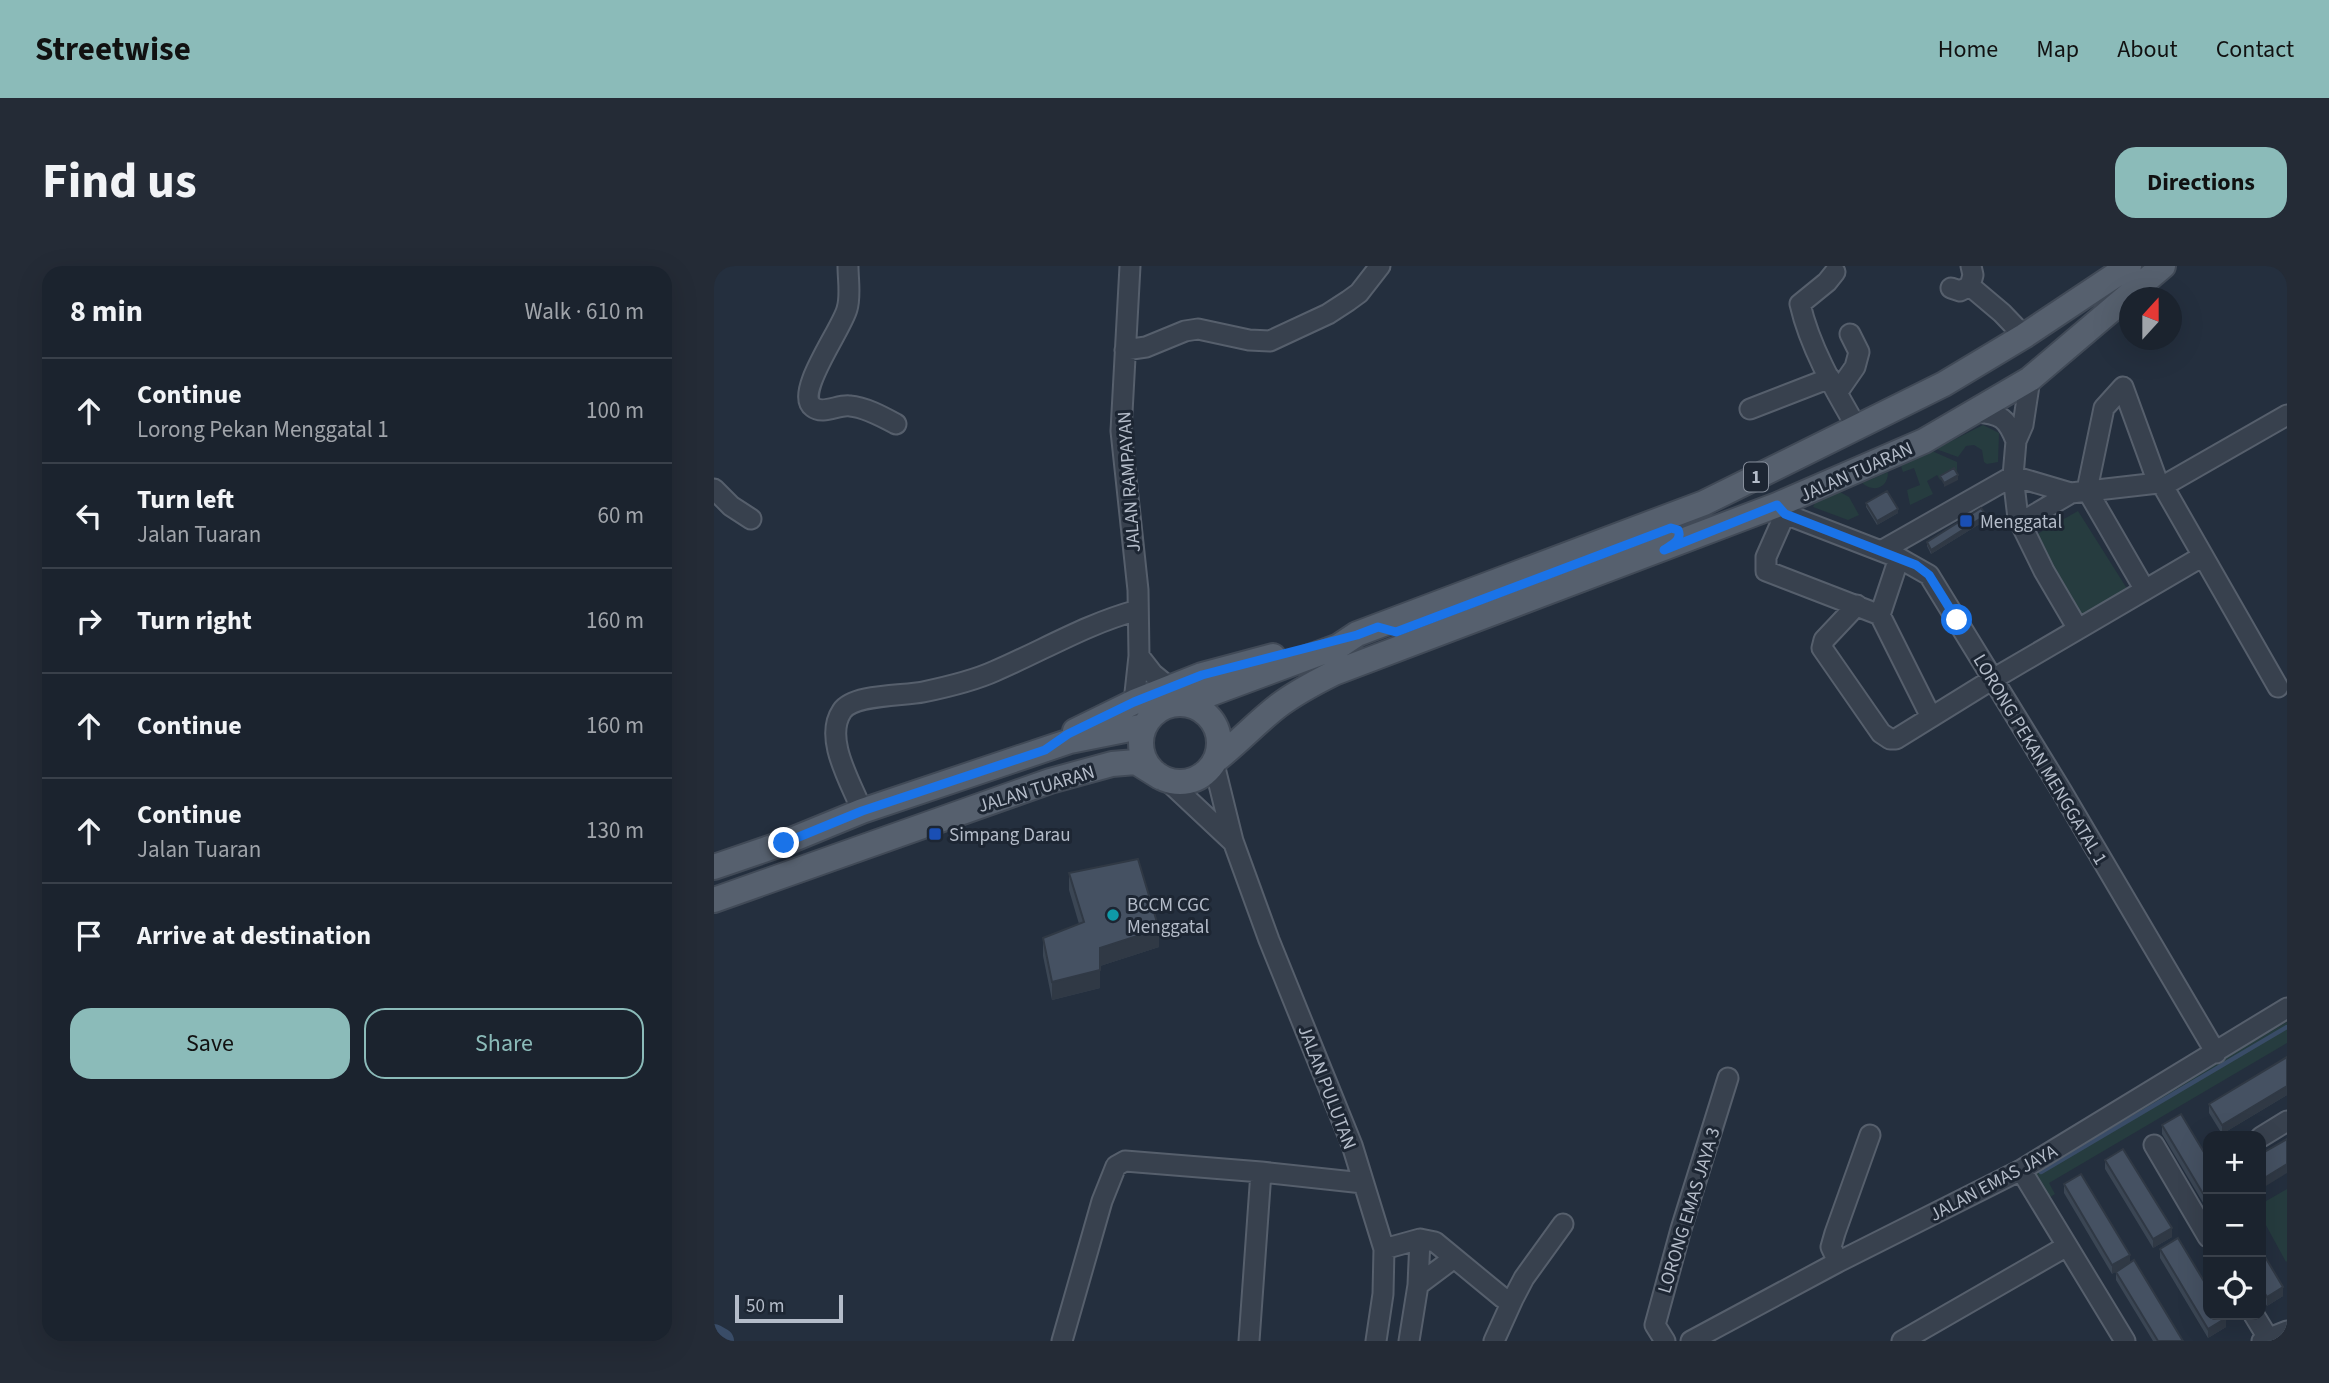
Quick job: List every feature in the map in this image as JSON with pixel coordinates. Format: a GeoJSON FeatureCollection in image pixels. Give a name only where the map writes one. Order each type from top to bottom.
{"type":"FeatureCollection","features":[{"type":"Feature","properties":{"kind":"main road","name":"JALAN TUARAN"},"geometry":{"type":"LineString","coordinates":[[1177,696],[1339,646],[1367,631],[1704,503],[1944,384],[2024,337],[2129,266]]}},
{"type":"Feature","properties":{"kind":"main road","name":"JALAN TUARAN"},"geometry":{"type":"LineString","coordinates":[[1215,762],[1275,708],[1299,691],[1334,673],[1781,509],[1894,456],[1976,412],[2030,379],[2163,266]]}},
{"type":"Feature","properties":{"kind":"main road"},"geometry":{"type":"LineString","coordinates":[[1704,503],[1730,505],[1839,462],[1930,421],[1976,412]]}},
{"type":"Feature","properties":{"kind":"main road"},"geometry":{"type":"LineString","coordinates":[[1367,631],[1396,632],[1671,528],[1678,530],[1679,539],[1664,550]]}},
{"type":"Feature","properties":{"kind":"main road"},"geometry":{"type":"LineString","coordinates":[[1045,750],[1068,734],[1134,702],[1177,696],[1201,710],[1214,723],[1219,741],[1215,762]]}},
{"type":"Feature","properties":{"kind":"main road","name":"1"},"geometry":{"type":"LineString","coordinates":[[1145,726],[1150,718],[1177,696]]}},
{"type":"Feature","properties":{"kind":"main road","name":"JALAN TUARAN"},"geometry":{"type":"LineString","coordinates":[[714,867],[784,843],[862,811],[1070,741],[1145,726]]}},
{"type":"Feature","properties":{"kind":"main road"},"geometry":{"type":"LineString","coordinates":[[1145,726],[1141,740],[1142,754],[1149,767],[1164,779]]}},
{"type":"Feature","properties":{"kind":"main road","name":"JALAN TUARAN"},"geometry":{"type":"LineString","coordinates":[[714,900],[1050,781],[1112,764],[1136,762],[1164,779]]}},
{"type":"Feature","properties":{"kind":"main road","name":"1"},"geometry":{"type":"LineString","coordinates":[[1164,779],[1186,782],[1194,780],[1209,771],[1215,762]]}},
{"type":"Feature","properties":{"kind":"street"},"geometry":{"type":"LineString","coordinates":[[848,266],[848,307],[840,329],[821,360],[808,396],[811,405],[816,409],[850,406],[896,424]]}},
{"type":"Feature","properties":{"kind":"street","name":"JALAN RAMPAYAN"},"geometry":{"type":"LineString","coordinates":[[1130,266],[1121,431],[1138,590],[1139,656],[1134,702]]}},
{"type":"Feature","properties":{"kind":"street"},"geometry":{"type":"LineString","coordinates":[[1125,350],[1146,347],[1185,331],[1198,329],[1249,340],[1270,341],[1328,314],[1348,301],[1359,293],[1380,266]]}},
{"type":"Feature","properties":{"kind":"street"},"geometry":{"type":"LineString","coordinates":[[1971,266],[1973,275],[1961,287],[2002,313],[2024,337]]}},
{"type":"Feature","properties":{"kind":"street"},"geometry":{"type":"LineString","coordinates":[[1835,272],[1800,304],[1804,322],[1833,385],[1857,428]]}},
{"type":"Feature","properties":{"kind":"street"},"geometry":{"type":"LineString","coordinates":[[1750,409],[1833,385],[1855,367],[1859,352],[1850,334]]}},
{"type":"Feature","properties":{"kind":"street"},"geometry":{"type":"LineString","coordinates":[[2030,379],[2023,425],[2016,441],[2012,476],[2018,518],[2044,571],[2078,629]]}},
{"type":"Feature","properties":{"kind":"street"},"geometry":{"type":"LineString","coordinates":[[2020,523],[2079,491],[2104,408],[2123,387],[2161,485],[2278,687]]}},
{"type":"Feature","properties":{"kind":"street"},"geometry":{"type":"LineString","coordinates":[[1976,412],[1994,413],[2010,426],[2016,441]]}},
{"type":"Feature","properties":{"kind":"street"},"geometry":{"type":"LineString","coordinates":[[1931,717],[1880,615],[1890,554],[2012,476],[2079,491],[2161,485],[2287,415]]}},
{"type":"Feature","properties":{"kind":"street"},"geometry":{"type":"LineString","coordinates":[[714,489],[731,506],[751,519]]}},
{"type":"Feature","properties":{"kind":"street"},"geometry":{"type":"LineString","coordinates":[[2079,491],[2145,590]]}},
{"type":"Feature","properties":{"kind":"street"},"geometry":{"type":"LineString","coordinates":[[1781,509],[1766,557],[1766,571],[1880,615]]}},
{"type":"Feature","properties":{"kind":"street","name":"LORONG PEKAN MENGGATAL 1"},"geometry":{"type":"LineString","coordinates":[[1781,509],[1916,565],[1929,575],[2216,1053]]}},
{"type":"Feature","properties":{"kind":"street"},"geometry":{"type":"LineString","coordinates":[[1857,605],[1824,640],[1822,648],[1886,736],[1896,739],[2203,556]]}},
{"type":"Feature","properties":{"kind":"street"},"geometry":{"type":"LineString","coordinates":[[862,811],[836,746],[834,734],[842,710],[852,702],[922,692],[992,672],[1106,619],[1138,610]]}},
{"type":"Feature","properties":{"kind":"street"},"geometry":{"type":"LineString","coordinates":[[1139,656],[1153,674],[1177,696]]}},
{"type":"Feature","properties":{"kind":"street","name":"JALAN PULUTAN"},"geometry":{"type":"LineString","coordinates":[[1215,762],[1233,841],[1269,940],[1352,1145],[1384,1249],[1383,1294],[1376,1341]]}},
{"type":"Feature","properties":{"kind":"street","name":"JALAN PULUTAN"},"geometry":{"type":"LineString","coordinates":[[1164,779],[1233,841]]}},
{"type":"Feature","properties":{"kind":"street","name":"JALAN EMAS JAYA"},"geometry":{"type":"LineString","coordinates":[[1702,1338],[1838,1262],[2021,1170],[2287,1008]]}},
{"type":"Feature","properties":{"kind":"street","name":"LORONG EMAS JAYA 3"},"geometry":{"type":"LineString","coordinates":[[1658,1340],[1655,1325],[1681,1229],[1728,1078]]}},
{"type":"Feature","properties":{"kind":"street"},"geometry":{"type":"LineString","coordinates":[[2266,1134],[2287,1121]]}},
{"type":"Feature","properties":{"kind":"street"},"geometry":{"type":"LineString","coordinates":[[1838,1262],[1832,1247],[1835,1233],[1870,1135]]}},
{"type":"Feature","properties":{"kind":"street"},"geometry":{"type":"LineString","coordinates":[[2154,1145],[2203,1228]]}},
{"type":"Feature","properties":{"kind":"street"},"geometry":{"type":"LineString","coordinates":[[1062,1341],[1102,1201],[1116,1166],[1125,1161],[1363,1183]]}},
{"type":"Feature","properties":{"kind":"street"},"geometry":{"type":"LineString","coordinates":[[2021,1170],[2124,1340]]}},
{"type":"Feature","properties":{"kind":"street"},"geometry":{"type":"LineString","coordinates":[[1249,1341],[1261,1172]]}},
{"type":"Feature","properties":{"kind":"street"},"geometry":{"type":"LineString","coordinates":[[1494,1341],[1524,1278],[1563,1224]]}},
{"type":"Feature","properties":{"kind":"street"},"geometry":{"type":"LineString","coordinates":[[1384,1249],[1420,1239],[1435,1242],[1503,1298],[1513,1299]]}},
{"type":"Feature","properties":{"kind":"street"},"geometry":{"type":"LineString","coordinates":[[1409,1341],[1418,1285],[1420,1239]]}},
{"type":"Feature","properties":{"kind":"street"},"geometry":{"type":"LineString","coordinates":[[1902,1341],[2067,1246]]}},
{"type":"Feature","properties":{"kind":"street"},"geometry":{"type":"LineString","coordinates":[[1418,1285],[1454,1258]]}},
{"type":"Feature","properties":{"kind":"street"},"geometry":{"type":"LineString","coordinates":[[2256,1320],[2265,1339],[2287,1331]]}},
{"type":"Feature","properties":{"kind":"green space"},"geometry":{"type":"Polygon","coordinates":[[[1983,425],[1999,433],[1998,462],[1984,462],[1982,450],[1974,445],[1966,446],[1958,457],[1936,449],[1983,425]]]}},
{"type":"Feature","properties":{"kind":"green space"},"geometry":{"type":"Polygon","coordinates":[[[1932,451],[1957,462],[1957,471],[1940,480],[1937,475],[1927,481],[1933,494],[1910,505],[1907,490],[1920,485],[1914,468],[1903,472],[1901,466],[1932,451]]]}},
{"type":"Feature","properties":{"kind":"green space"},"geometry":{"type":"Polygon","coordinates":[[[1888,472],[1886,482],[1880,487],[1871,488],[1862,483],[1888,472]]]}},
{"type":"Feature","properties":{"kind":"green space"},"geometry":{"type":"Polygon","coordinates":[[[1840,492],[1849,497],[1859,515],[1848,520],[1813,507],[1815,503],[1840,492]]]}},
{"type":"Feature","properties":{"kind":"green space"},"geometry":{"type":"Polygon","coordinates":[[[2078,511],[2131,595],[2084,618],[2078,613],[2035,538],[2039,533],[2078,511]]]}},
{"type":"Feature","properties":{"kind":"green space"},"geometry":{"type":"Polygon","coordinates":[[[2287,1022],[2287,1043],[2049,1183],[2055,1194],[2047,1199],[2035,1180],[2038,1167],[2287,1022]]]}},
{"type":"Feature","properties":{"kind":"green space"},"geometry":{"type":"Polygon","coordinates":[[[2287,1189],[2286,1262],[2266,1225],[2266,1201],[2287,1189]]]}},
{"type":"Feature","properties":{"kind":"building"},"geometry":{"type":"Polygon","coordinates":[[[1954,468],[1958,475],[1944,483],[1940,476],[1954,468]]]}},
{"type":"Feature","properties":{"kind":"building"},"geometry":{"type":"Polygon","coordinates":[[[1887,491],[1898,509],[1877,521],[1866,503],[1887,491]]]}},
{"type":"Feature","properties":{"kind":"building"},"geometry":{"type":"Polygon","coordinates":[[[1981,508],[1986,515],[1931,550],[1927,542],[1981,508]]]}},
{"type":"Feature","properties":{"kind":"building","name":"BCCM CGC Menggatal"},"geometry":{"type":"Polygon","coordinates":[[[1138,859],[1159,929],[1100,948],[1100,970],[1052,982],[1043,938],[1084,922],[1069,873],[1138,859]]]}},
{"type":"Feature","properties":{"kind":"building"},"geometry":{"type":"Polygon","coordinates":[[[2287,1057],[2287,1086],[2222,1125],[2209,1104],[2287,1057]]]}},
{"type":"Feature","properties":{"kind":"building"},"geometry":{"type":"Polygon","coordinates":[[[2181,1114],[2203,1151],[2203,1194],[2162,1125],[2181,1114]]]}},
{"type":"Feature","properties":{"kind":"building"},"geometry":{"type":"Polygon","coordinates":[[[2287,1139],[2287,1164],[2266,1177],[2266,1151],[2287,1139]]]}},
{"type":"Feature","properties":{"kind":"building"},"geometry":{"type":"Polygon","coordinates":[[[2123,1149],[2172,1228],[2153,1239],[2105,1160],[2123,1149]]]}},
{"type":"Feature","properties":{"kind":"building"},"geometry":{"type":"Polygon","coordinates":[[[2081,1174],[2130,1255],[2112,1265],[2064,1184],[2081,1174]]]}},
{"type":"Feature","properties":{"kind":"building"},"geometry":{"type":"Polygon","coordinates":[[[2178,1238],[2203,1280],[2203,1320],[2223,1320],[2208,1329],[2160,1249],[2178,1238]]]}},
{"type":"Feature","properties":{"kind":"building"},"geometry":{"type":"Polygon","coordinates":[[[2266,1258],[2283,1287],[2266,1295],[2266,1258]]]}},
{"type":"Feature","properties":{"kind":"building"},"geometry":{"type":"Polygon","coordinates":[[[2134,1260],[2183,1341],[2158,1341],[2116,1272],[2134,1260]]]}},
{"type":"Feature","properties":{"kind":"waterway"},"geometry":{"type":"LineString","coordinates":[[2041,1172],[2287,1027]]}},
{"type":"Feature","properties":{"kind":"waterway"},"geometry":{"type":"LineString","coordinates":[[714,1337],[721,1341]]}},
{"type":"Feature","properties":{"kind":"place","name":"Menggatal"},"geometry":{"type":"Point","coordinates":[1966,521]}},
{"type":"Feature","properties":{"kind":"place","name":"Simpang Darau"},"geometry":{"type":"Point","coordinates":[935,834]}},
{"type":"Feature","properties":{"kind":"place","name":"BCCM CGC Menggatal"},"geometry":{"type":"Point","coordinates":[1113,915]}},
{"type":"Feature","properties":{"kind":"route"},"geometry":{"type":"LineString","coordinates":[[784,843],[862,811],[1045,750],[1068,734],[1134,702],[1202,675],[1357,635],[1378,627],[1396,632],[1671,528],[1678,530],[1680,536],[1664,550],[1777,505],[1785,514],[1916,565],[1929,575],[1957,620]]}}]}
